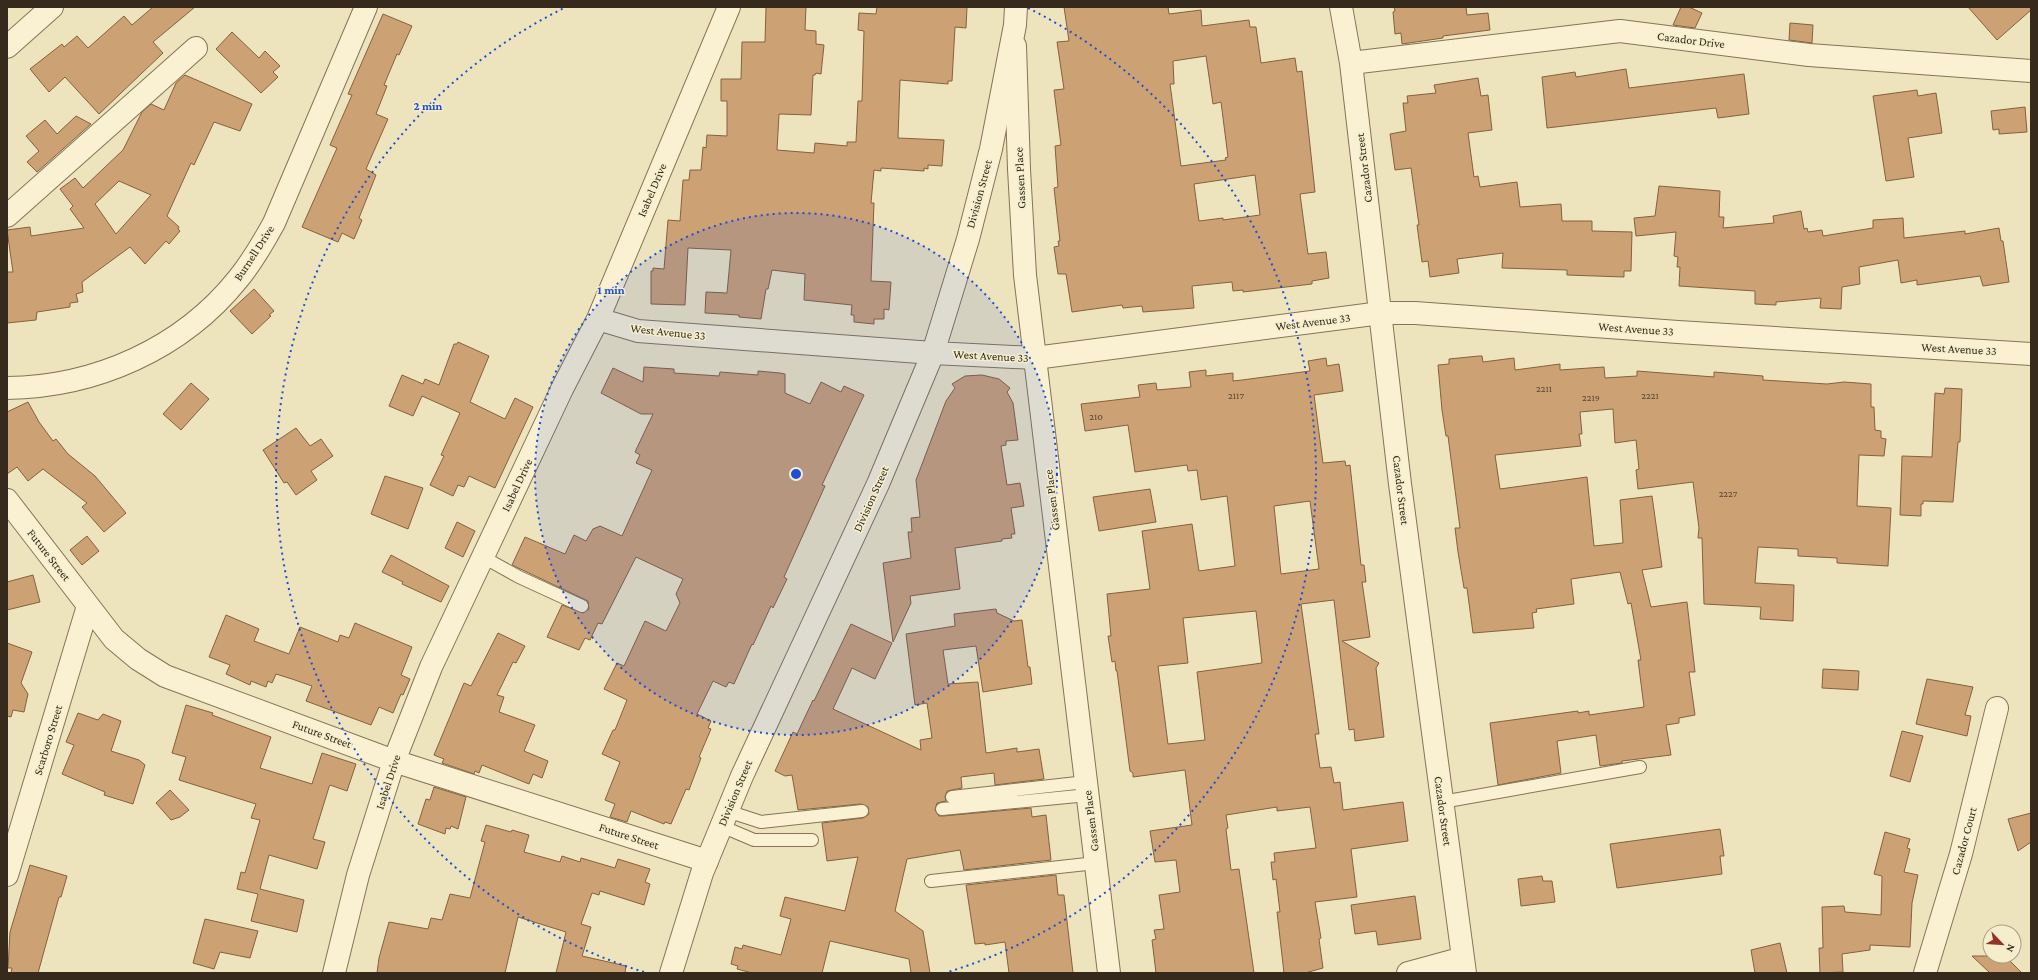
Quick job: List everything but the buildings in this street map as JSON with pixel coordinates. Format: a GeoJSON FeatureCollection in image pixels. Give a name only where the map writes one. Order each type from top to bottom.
{"type":"FeatureCollection","features":[{"type":"Feature","properties":{"kind":"street"},"geometry":{"type":"LineString","coordinates":[[7,47],[52,7]]}},
{"type":"Feature","properties":{"kind":"street","name":"Burnell Drive"},"geometry":{"type":"LineString","coordinates":[[7,388],[31,387],[72,381],[112,369],[156,348],[180,333],[213,305],[242,274],[256,255],[274,223],[366,7]]}},
{"type":"Feature","properties":{"kind":"street","name":"Isabel Drive"},"geometry":{"type":"LineString","coordinates":[[334,973],[358,875],[394,761],[431,667],[562,390],[598,319],[729,7]]}},
{"type":"Feature","properties":{"kind":"street","name":"Cazador Street"},"geometry":{"type":"LineString","coordinates":[[1342,7],[1351,64],[1400,484],[1464,966]]}},
{"type":"Feature","properties":{"kind":"street","name":"Division Street"},"geometry":{"type":"LineString","coordinates":[[671,973],[706,861],[742,776],[876,491],[933,353],[968,239],[991,149],[1016,16]]}},
{"type":"Feature","properties":{"kind":"street","name":"Gassen Place"},"geometry":{"type":"LineString","coordinates":[[1016,16],[1019,169],[1024,268],[1109,973]]}},
{"type":"Feature","properties":{"kind":"street","name":"Cazador Drive"},"geometry":{"type":"LineString","coordinates":[[1351,64],[1620,31],[1809,55],[2031,71]]}},
{"type":"Feature","properties":{"kind":"street"},"geometry":{"type":"LineString","coordinates":[[7,216],[196,48]]}},
{"type":"Feature","properties":{"kind":"street","name":"West Avenue 33"},"geometry":{"type":"LineString","coordinates":[[598,319],[638,331],[933,353],[1035,358],[1381,313],[1415,313],[1678,332],[2031,354]]}},
{"type":"Feature","properties":{"kind":"street","name":"Future Street"},"geometry":{"type":"LineString","coordinates":[[7,500],[114,639],[138,659],[165,676],[394,761],[706,861]]}},
{"type":"Feature","properties":{"kind":"street","name":"Scarboro Street"},"geometry":{"type":"LineString","coordinates":[[7,875],[88,606]]}},
{"type":"Feature","properties":{"kind":"street","name":"Cazador Court"},"geometry":{"type":"LineString","coordinates":[[1925,973],[1961,854],[1997,708]]}},
{"type":"Feature","properties":{"kind":"street"},"geometry":{"type":"LineString","coordinates":[[1408,973],[1464,966]]}},
{"type":"Feature","properties":{"kind":"lane"},"geometry":{"type":"LineString","coordinates":[[483,557],[519,577],[582,606]]}},
{"type":"Feature","properties":{"kind":"lane"},"geometry":{"type":"LineString","coordinates":[[1442,802],[1640,767]]}},
{"type":"Feature","properties":{"kind":"lane"},"geometry":{"type":"LineString","coordinates":[[952,797],[1087,789]]}},
{"type":"Feature","properties":{"kind":"lane"},"geometry":{"type":"LineString","coordinates":[[942,809],[1087,789]]}},
{"type":"Feature","properties":{"kind":"lane"},"geometry":{"type":"LineString","coordinates":[[724,819],[761,822],[862,811]]}},
{"type":"Feature","properties":{"kind":"lane"},"geometry":{"type":"LineString","coordinates":[[724,819],[754,840],[812,840]]}},
{"type":"Feature","properties":{"kind":"lane"},"geometry":{"type":"LineString","coordinates":[[931,881],[1096,863]]}}]}
